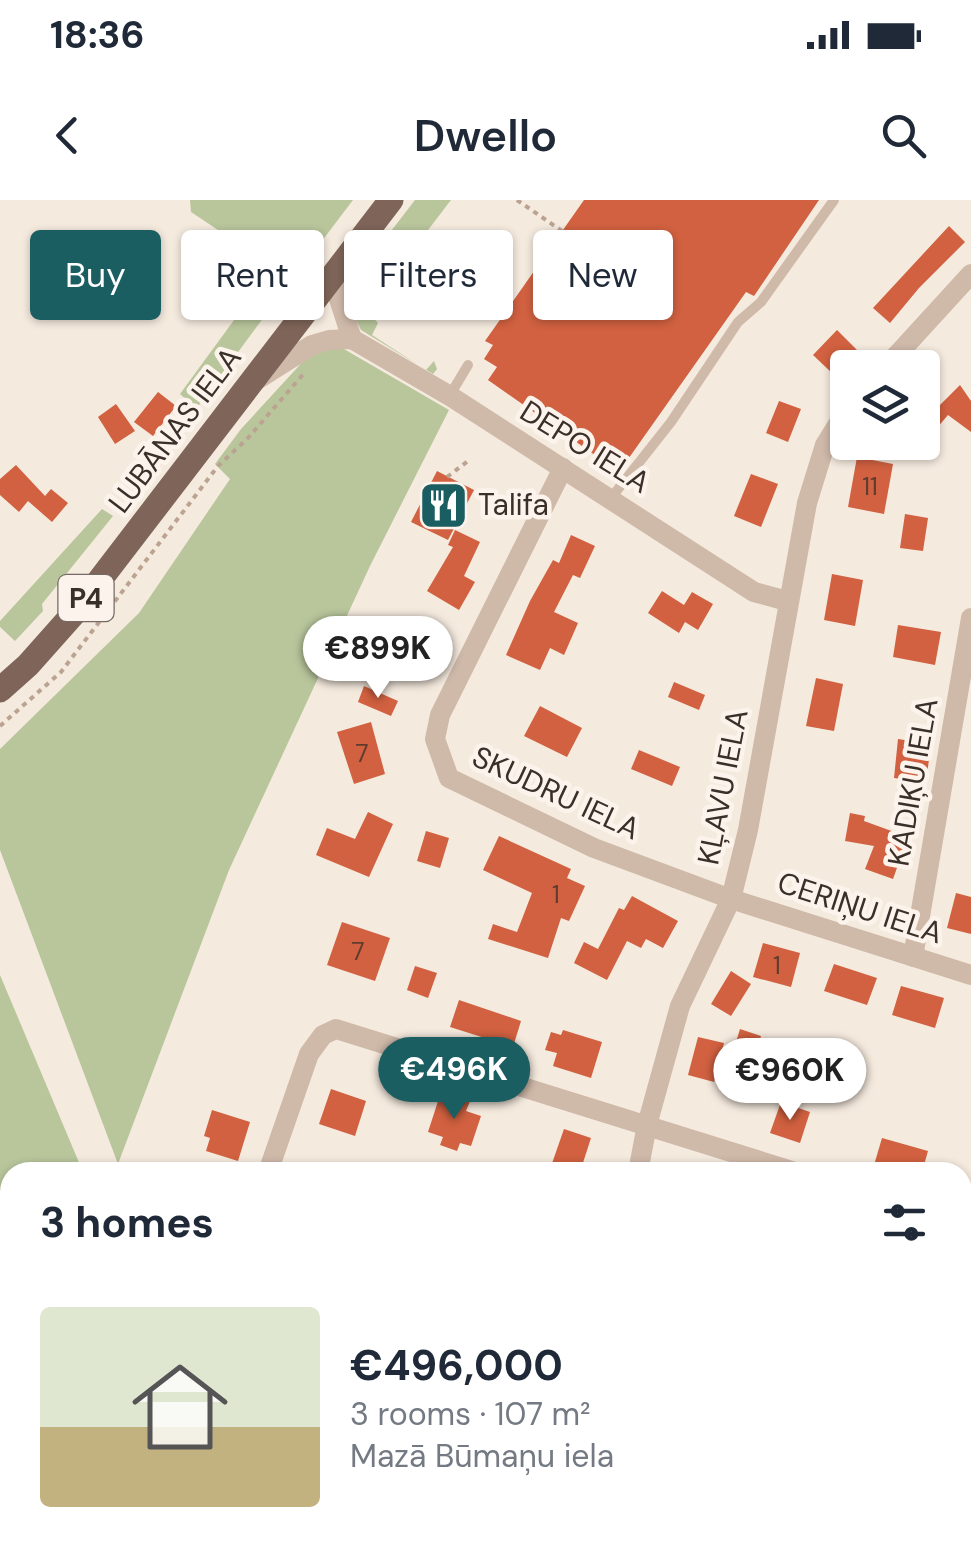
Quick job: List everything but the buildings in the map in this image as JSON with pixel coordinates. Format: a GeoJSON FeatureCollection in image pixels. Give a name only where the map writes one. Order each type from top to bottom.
{"type":"FeatureCollection","features":[{"type":"Feature","properties":{"kind":"main road","name":"LUBĀNAS IELA"},"geometry":{"type":"LineString","coordinates":[[0,690],[76,611],[391,200]]}},
{"type":"Feature","properties":{"kind":"street"},"geometry":{"type":"LineString","coordinates":[[253,382],[312,345],[352,339],[337,293],[338,270]]}},
{"type":"Feature","properties":{"kind":"street"},"geometry":{"type":"LineString","coordinates":[[901,350],[971,274]]}},
{"type":"Feature","properties":{"kind":"street","name":"DEPO IELA"},"geometry":{"type":"LineString","coordinates":[[352,339],[450,396],[754,592],[788,601]]}},
{"type":"Feature","properties":{"kind":"street","name":"KĻAVU IELA"},"geometry":{"type":"LineString","coordinates":[[640,1162],[680,1006],[731,899],[748,830],[807,503],[830,436]]}},
{"type":"Feature","properties":{"kind":"street","name":"SKUDRU IELA"},"geometry":{"type":"LineString","coordinates":[[562,468],[440,715],[435,739],[441,758],[449,778],[594,848],[731,899]]}},
{"type":"Feature","properties":{"kind":"street","name":"KADIĶU IELA"},"geometry":{"type":"LineString","coordinates":[[913,957],[971,618]]}},
{"type":"Feature","properties":{"kind":"street","name":"CERIŅU IELA"},"geometry":{"type":"LineString","coordinates":[[731,899],[971,976]]}},
{"type":"Feature","properties":{"kind":"street"},"geometry":{"type":"LineString","coordinates":[[271,1162],[308,1054],[323,1035],[336,1029],[763,1162]]}},
{"type":"Feature","properties":{"kind":"lane"},"geometry":{"type":"LineString","coordinates":[[611,498],[671,422],[738,322],[760,302],[834,200]]}},
{"type":"Feature","properties":{"kind":"lane"},"geometry":{"type":"LineString","coordinates":[[450,396],[468,365]]}},
{"type":"Feature","properties":{"kind":"path"},"geometry":{"type":"LineString","coordinates":[[517,200],[562,230]]}},
{"type":"Feature","properties":{"kind":"path"},"geometry":{"type":"LineString","coordinates":[[0,726],[62,672],[218,466],[248,438],[313,363]]}},
{"type":"Feature","properties":{"kind":"path"},"geometry":{"type":"LineString","coordinates":[[448,476],[468,460]]}},
{"type":"Feature","properties":{"kind":"green space"},"geometry":{"type":"Polygon","coordinates":[[[190,200],[353,200],[324,238],[324,230],[218,230],[191,212],[190,200]]]}},
{"type":"Feature","properties":{"kind":"green space"},"geometry":{"type":"Polygon","coordinates":[[[415,200],[451,200],[428,230],[392,230],[415,200]]]}},
{"type":"Feature","properties":{"kind":"green space"},"geometry":{"type":"Polygon","coordinates":[[[234,320],[262,320],[163,454],[152,447],[189,402],[180,394],[234,320]]]}},
{"type":"Feature","properties":{"kind":"green space"},"geometry":{"type":"Polygon","coordinates":[[[356,320],[375,320],[378,323],[372,335],[419,365],[361,330],[356,320]]]}},
{"type":"Feature","properties":{"kind":"green space"},"geometry":{"type":"Polygon","coordinates":[[[337,345],[449,410],[370,566],[229,870],[117,1162],[0,850],[0,749],[139,613],[230,479],[215,464],[241,429],[308,356],[337,345]]]}},
{"type":"Feature","properties":{"kind":"green space"},"geometry":{"type":"Polygon","coordinates":[[[434,361],[437,369],[433,374],[426,370],[434,361]]]}},
{"type":"Feature","properties":{"kind":"green space"},"geometry":{"type":"Polygon","coordinates":[[[102,509],[113,516],[42,604],[43,611],[15,641],[0,627],[0,621],[102,509]]]}},
{"type":"Feature","properties":{"kind":"green space"},"geometry":{"type":"Polygon","coordinates":[[[0,975],[79,1162],[0,1162],[0,975]]]}},
{"type":"Feature","properties":{"kind":"place","name":"Talifa"},"geometry":{"type":"Point","coordinates":[443,505]}}]}
